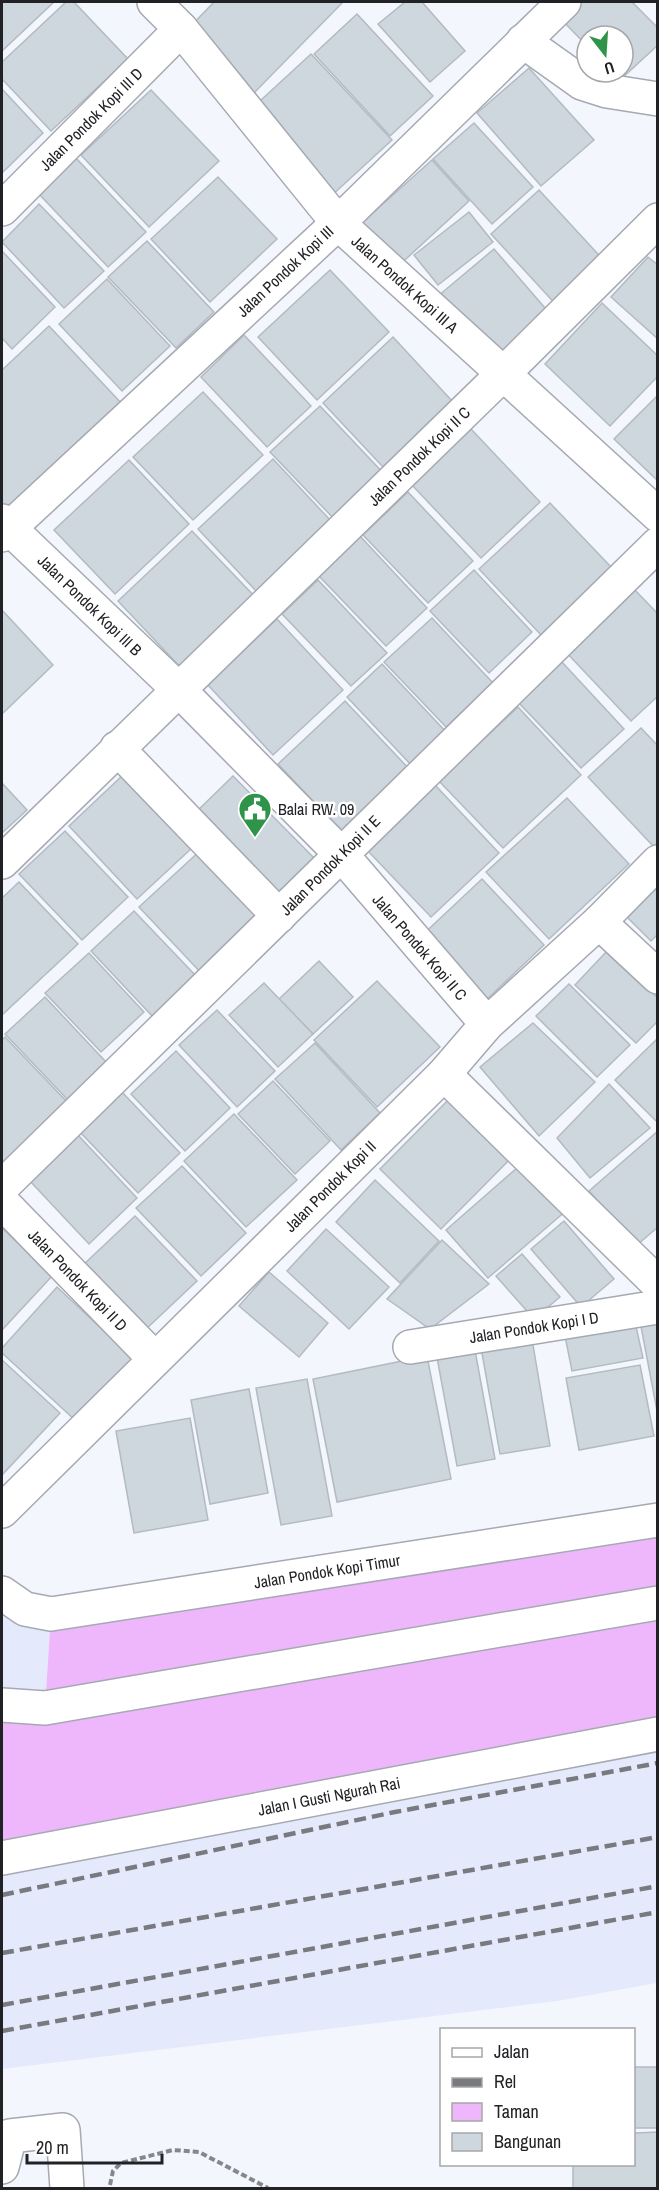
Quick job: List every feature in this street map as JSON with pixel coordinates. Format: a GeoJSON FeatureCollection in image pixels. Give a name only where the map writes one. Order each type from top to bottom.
{"type":"FeatureCollection","features":[{"type":"Feature","properties":{"kind":"street","name":"Jalan Pondok Kopi III"},"geometry":{"type":"LineString","coordinates":[[4,528],[338,223],[564,2]]}},
{"type":"Feature","properties":{"kind":"street","name":"Jalan Pondok Kopi III D"},"geometry":{"type":"LineString","coordinates":[[2,209],[167,10]]}},
{"type":"Feature","properties":{"kind":"street","name":"Jalan Pondok Kopi III A"},"geometry":{"type":"LineString","coordinates":[[167,10],[338,223],[657,515]]}},
{"type":"Feature","properties":{"kind":"street"},"geometry":{"type":"LineString","coordinates":[[523,41],[582,83],[607,91],[657,99]]}},
{"type":"Feature","properties":{"kind":"street","name":"Jalan Pondok Kopi II C"},"geometry":{"type":"LineString","coordinates":[[2,862],[503,374],[657,220]]}},
{"type":"Feature","properties":{"kind":"street","name":"Jalan Pondok Kopi III B"},"geometry":{"type":"LineString","coordinates":[[4,528],[178,689]]}},
{"type":"Feature","properties":{"kind":"street","name":"Jalan Pondok Kopi II E"},"geometry":{"type":"LineString","coordinates":[[2,1187],[657,543]]}},
{"type":"Feature","properties":{"kind":"street","name":"Jalan Pondok Kopi II C"},"geometry":{"type":"LineString","coordinates":[[178,689],[341,854],[487,1024]]}},
{"type":"Feature","properties":{"kind":"street"},"geometry":{"type":"LineString","coordinates":[[117,748],[279,916]]}},
{"type":"Feature","properties":{"kind":"street","name":"Jalan Pondok Kopi II"},"geometry":{"type":"LineString","coordinates":[[2,1511],[444,1074],[487,1024],[599,922],[657,862]]}},
{"type":"Feature","properties":{"kind":"street"},"geometry":{"type":"LineString","coordinates":[[599,922],[657,978]]}},
{"type":"Feature","properties":{"kind":"street"},"geometry":{"type":"LineString","coordinates":[[444,1074],[657,1284]]}},
{"type":"Feature","properties":{"kind":"street","name":"Jalan Pondok Kopi II D"},"geometry":{"type":"LineString","coordinates":[[2,1202],[155,1359]]}},
{"type":"Feature","properties":{"kind":"street","name":"Jalan Pondok Kopi I D"},"geometry":{"type":"LineString","coordinates":[[410,1347],[657,1307]]}},
{"type":"Feature","properties":{"kind":"street","name":"Jalan Pondok Kopi Timur"},"geometry":{"type":"LineString","coordinates":[[2,1593],[25,1609],[51,1614],[657,1520]]}},
{"type":"Feature","properties":{"kind":"street"},"geometry":{"type":"LineString","coordinates":[[2,1705],[45,1708],[657,1603]]}},
{"type":"Feature","properties":{"kind":"street","name":"Jalan I Gusti Ngurah Rai"},"geometry":{"type":"LineString","coordinates":[[2,1858],[657,1734]]}},
{"type":"Feature","properties":{"kind":"street"},"geometry":{"type":"LineString","coordinates":[[2,2167],[10,2136],[63,2130],[67,2188]]}},
{"type":"Feature","properties":{"kind":"path"},"geometry":{"type":"LineString","coordinates":[[109,2188],[113,2171],[121,2163],[174,2150],[198,2152],[268,2188]]}},
{"type":"Feature","properties":{"kind":"shaded area"},"geometry":{"type":"Polygon","coordinates":[[[2,1593],[51,1614],[45,1708],[2,1705],[2,1593]]]}},
{"type":"Feature","properties":{"kind":"shaded area"},"geometry":{"type":"Polygon","coordinates":[[[657,1734],[657,1983],[557,2001],[2,2069],[2,1859],[657,1734]]]}},
{"type":"Feature","properties":{"kind":"green space"},"geometry":{"type":"Polygon","coordinates":[[[657,1520],[657,1727],[2,1858],[2,1705],[45,1707],[51,1614],[657,1520]]]}},
{"type":"Feature","properties":{"kind":"building"},"geometry":{"type":"Polygon","coordinates":[[[2,2],[54,2],[2,51],[2,2]]]}},
{"type":"Feature","properties":{"kind":"building"},"geometry":{"type":"Polygon","coordinates":[[[66,2],[74,2],[128,59],[51,131],[2,79],[2,62],[66,2]]]}},
{"type":"Feature","properties":{"kind":"building"},"geometry":{"type":"Polygon","coordinates":[[[214,2],[343,2],[254,93],[188,29],[214,2]]]}},
{"type":"Feature","properties":{"kind":"building"},"geometry":{"type":"Polygon","coordinates":[[[405,2],[422,2],[465,51],[430,82],[378,24],[405,2]]]}},
{"type":"Feature","properties":{"kind":"building"},"geometry":{"type":"Polygon","coordinates":[[[577,2],[632,2],[658,28],[658,45],[635,66],[635,24],[575,24],[575,34],[560,18],[577,2]]]}},
{"type":"Feature","properties":{"kind":"building"},"geometry":{"type":"Polygon","coordinates":[[[357,14],[433,96],[390,136],[314,54],[357,14]]]}},
{"type":"Feature","properties":{"kind":"building"},"geometry":{"type":"Polygon","coordinates":[[[311,54],[392,140],[329,198],[249,111],[311,54]]]}},
{"type":"Feature","properties":{"kind":"building"},"geometry":{"type":"Polygon","coordinates":[[[529,68],[594,140],[541,186],[477,113],[529,68]]]}},
{"type":"Feature","properties":{"kind":"building"},"geometry":{"type":"Polygon","coordinates":[[[2,89],[43,133],[2,173],[2,89]]]}},
{"type":"Feature","properties":{"kind":"building"},"geometry":{"type":"Polygon","coordinates":[[[151,90],[219,161],[149,227],[81,155],[151,90]]]}},
{"type":"Feature","properties":{"kind":"building"},"geometry":{"type":"Polygon","coordinates":[[[474,123],[533,187],[492,224],[433,159],[474,123]]]}},
{"type":"Feature","properties":{"kind":"building"},"geometry":{"type":"Polygon","coordinates":[[[76,158],[146,232],[108,267],[38,193],[76,158]]]}},
{"type":"Feature","properties":{"kind":"building"},"geometry":{"type":"Polygon","coordinates":[[[432,160],[469,201],[394,270],[356,228],[432,160]]]}},
{"type":"Feature","properties":{"kind":"building"},"geometry":{"type":"Polygon","coordinates":[[[218,177],[277,239],[210,302],[151,239],[218,177]]]}},
{"type":"Feature","properties":{"kind":"building"},"geometry":{"type":"Polygon","coordinates":[[[539,190],[608,265],[560,309],[491,234],[539,190]]]}},
{"type":"Feature","properties":{"kind":"building"},"geometry":{"type":"Polygon","coordinates":[[[39,204],[104,271],[64,308],[2,242],[39,204]]]}},
{"type":"Feature","properties":{"kind":"building"},"geometry":{"type":"Polygon","coordinates":[[[469,212],[493,242],[438,285],[414,255],[469,212]]]}},
{"type":"Feature","properties":{"kind":"building"},"geometry":{"type":"Polygon","coordinates":[[[147,241],[214,312],[176,348],[108,277],[147,241]]]}},
{"type":"Feature","properties":{"kind":"building"},"geometry":{"type":"Polygon","coordinates":[[[494,249],[552,316],[496,364],[438,296],[494,249]]]}},
{"type":"Feature","properties":{"kind":"building"},"geometry":{"type":"Polygon","coordinates":[[[2,251],[55,307],[12,349],[2,338],[2,251]]]}},
{"type":"Feature","properties":{"kind":"building"},"geometry":{"type":"Polygon","coordinates":[[[648,257],[658,265],[658,339],[611,297],[648,257]]]}},
{"type":"Feature","properties":{"kind":"building"},"geometry":{"type":"Polygon","coordinates":[[[330,270],[389,332],[317,400],[258,337],[330,270]]]}},
{"type":"Feature","properties":{"kind":"building"},"geometry":{"type":"Polygon","coordinates":[[[107,279],[170,346],[122,391],[59,324],[107,279]]]}},
{"type":"Feature","properties":{"kind":"building"},"geometry":{"type":"Polygon","coordinates":[[[602,303],[658,356],[658,376],[610,426],[545,364],[602,303]]]}},
{"type":"Feature","properties":{"kind":"building"},"geometry":{"type":"Polygon","coordinates":[[[49,326],[123,405],[2,519],[2,370],[49,326]]]}},
{"type":"Feature","properties":{"kind":"building"},"geometry":{"type":"Polygon","coordinates":[[[244,335],[311,406],[267,447],[201,377],[244,335]]]}},
{"type":"Feature","properties":{"kind":"building"},"geometry":{"type":"Polygon","coordinates":[[[393,337],[453,402],[383,467],[323,403],[393,337]]]}},
{"type":"Feature","properties":{"kind":"building"},"geometry":{"type":"Polygon","coordinates":[[[203,392],[263,455],[193,520],[133,457],[203,392]]]}},
{"type":"Feature","properties":{"kind":"building"},"geometry":{"type":"Polygon","coordinates":[[[658,395],[658,481],[614,439],[658,395]]]}},
{"type":"Feature","properties":{"kind":"building"},"geometry":{"type":"Polygon","coordinates":[[[320,406],[387,477],[338,523],[270,452],[320,406]]]}},
{"type":"Feature","properties":{"kind":"building"},"geometry":{"type":"Polygon","coordinates":[[[471,429],[540,502],[481,558],[411,484],[471,429]]]}},
{"type":"Feature","properties":{"kind":"building"},"geometry":{"type":"Polygon","coordinates":[[[273,459],[332,522],[257,592],[198,529],[273,459]]]}},
{"type":"Feature","properties":{"kind":"building"},"geometry":{"type":"Polygon","coordinates":[[[129,460],[189,524],[115,594],[54,530],[129,460]]]}},
{"type":"Feature","properties":{"kind":"building"},"geometry":{"type":"Polygon","coordinates":[[[408,492],[473,561],[428,603],[363,535],[408,492]]]}},
{"type":"Feature","properties":{"kind":"building"},"geometry":{"type":"Polygon","coordinates":[[[550,503],[612,568],[541,635],[479,569],[550,503]]]}},
{"type":"Feature","properties":{"kind":"building"},"geometry":{"type":"Polygon","coordinates":[[[192,531],[259,601],[184,671],[118,601],[192,531]]]}},
{"type":"Feature","properties":{"kind":"building"},"geometry":{"type":"Polygon","coordinates":[[[360,536],[427,608],[386,646],[318,575],[360,536]]]}},
{"type":"Feature","properties":{"kind":"building"},"geometry":{"type":"Polygon","coordinates":[[[474,570],[532,632],[489,673],[430,611],[474,570]]]}},
{"type":"Feature","properties":{"kind":"building"},"geometry":{"type":"Polygon","coordinates":[[[318,580],[387,653],[351,686],[282,614],[318,580]]]}},
{"type":"Feature","properties":{"kind":"building"},"geometry":{"type":"Polygon","coordinates":[[[633,588],[658,614],[658,696],[631,721],[565,651],[633,588]]]}},
{"type":"Feature","properties":{"kind":"building"},"geometry":{"type":"Polygon","coordinates":[[[2,610],[53,665],[2,714],[2,610]]]}},
{"type":"Feature","properties":{"kind":"building"},"geometry":{"type":"Polygon","coordinates":[[[432,618],[493,683],[446,727],[384,662],[432,618]]]}},
{"type":"Feature","properties":{"kind":"building"},"geometry":{"type":"Polygon","coordinates":[[[277,619],[343,690],[273,755],[207,684],[277,619]]]}},
{"type":"Feature","properties":{"kind":"building"},"geometry":{"type":"Polygon","coordinates":[[[561,661],[624,729],[581,768],[517,701],[561,661]]]}},
{"type":"Feature","properties":{"kind":"building"},"geometry":{"type":"Polygon","coordinates":[[[382,664],[449,735],[414,768],[347,697],[382,664]]]}},
{"type":"Feature","properties":{"kind":"building"},"geometry":{"type":"Polygon","coordinates":[[[345,701],[412,772],[345,835],[278,764],[345,701]]]}},
{"type":"Feature","properties":{"kind":"building"},"geometry":{"type":"Polygon","coordinates":[[[518,707],[581,775],[503,848],[439,781],[518,707]]]}},
{"type":"Feature","properties":{"kind":"building"},"geometry":{"type":"Polygon","coordinates":[[[641,728],[658,746],[658,846],[655,848],[588,777],[641,728]]]}},
{"type":"Feature","properties":{"kind":"building"},"geometry":{"type":"Polygon","coordinates":[[[125,773],[194,846],[137,899],[69,826],[125,773]]]}},
{"type":"Feature","properties":{"kind":"building","name":"Balai RW. 09"},"geometry":{"type":"Polygon","coordinates":[[[233,776],[317,861],[277,900],[193,815],[233,776]]]}},
{"type":"Feature","properties":{"kind":"building"},"geometry":{"type":"Polygon","coordinates":[[[2,783],[27,810],[2,833],[2,783]]]}},
{"type":"Feature","properties":{"kind":"building"},"geometry":{"type":"Polygon","coordinates":[[[435,785],[499,853],[431,917],[367,850],[435,785]]]}},
{"type":"Feature","properties":{"kind":"building"},"geometry":{"type":"Polygon","coordinates":[[[567,798],[629,864],[549,939],[486,872],[567,798]]]}},
{"type":"Feature","properties":{"kind":"building"},"geometry":{"type":"Polygon","coordinates":[[[65,831],[128,897],[82,940],[19,874],[65,831]]]}},
{"type":"Feature","properties":{"kind":"building"},"geometry":{"type":"Polygon","coordinates":[[[203,848],[266,915],[203,975],[139,907],[203,848]]]}},
{"type":"Feature","properties":{"kind":"building"},"geometry":{"type":"Polygon","coordinates":[[[482,879],[544,945],[480,1006],[417,940],[482,879]]]}},
{"type":"Feature","properties":{"kind":"building"},"geometry":{"type":"Polygon","coordinates":[[[19,882],[78,944],[2,1015],[2,898],[19,882]]]}},
{"type":"Feature","properties":{"kind":"building"},"geometry":{"type":"Polygon","coordinates":[[[658,884],[658,934],[651,941],[620,910],[658,884]]]}},
{"type":"Feature","properties":{"kind":"building"},"geometry":{"type":"Polygon","coordinates":[[[134,911],[197,977],[154,1018],[91,951],[134,911]]]}},
{"type":"Feature","properties":{"kind":"building"},"geometry":{"type":"Polygon","coordinates":[[[607,951],[658,998],[658,1021],[636,1043],[575,985],[607,951]]]}},
{"type":"Feature","properties":{"kind":"building"},"geometry":{"type":"Polygon","coordinates":[[[89,953],[144,1012],[101,1052],[45,993],[89,953]]]}},
{"type":"Feature","properties":{"kind":"building"},"geometry":{"type":"Polygon","coordinates":[[[319,961],[353,997],[313,1034],[279,999],[319,961]]]}},
{"type":"Feature","properties":{"kind":"building"},"geometry":{"type":"Polygon","coordinates":[[[377,981],[440,1047],[377,1107],[314,1040],[377,981]]]}},
{"type":"Feature","properties":{"kind":"building"},"geometry":{"type":"Polygon","coordinates":[[[264,983],[313,1034],[278,1067],[229,1015],[264,983]]]}},
{"type":"Feature","properties":{"kind":"building"},"geometry":{"type":"Polygon","coordinates":[[[569,984],[630,1045],[597,1077],[536,1016],[569,984]]]}},
{"type":"Feature","properties":{"kind":"building"},"geometry":{"type":"Polygon","coordinates":[[[45,997],[107,1063],[68,1100],[5,1034],[45,997]]]}},
{"type":"Feature","properties":{"kind":"building"},"geometry":{"type":"Polygon","coordinates":[[[217,1010],[275,1071],[237,1107],[179,1045],[217,1010]]]}},
{"type":"Feature","properties":{"kind":"building"},"geometry":{"type":"Polygon","coordinates":[[[533,1023],[595,1082],[539,1136],[480,1067],[533,1023]]]}},
{"type":"Feature","properties":{"kind":"building"},"geometry":{"type":"Polygon","coordinates":[[[5,1037],[71,1106],[2,1171],[2,1040],[5,1037]]]}},
{"type":"Feature","properties":{"kind":"building"},"geometry":{"type":"Polygon","coordinates":[[[658,1038],[658,1123],[615,1080],[658,1038]]]}},
{"type":"Feature","properties":{"kind":"building"},"geometry":{"type":"Polygon","coordinates":[[[315,1043],[380,1113],[341,1150],[275,1079],[315,1043]]]}},
{"type":"Feature","properties":{"kind":"building"},"geometry":{"type":"Polygon","coordinates":[[[176,1051],[230,1108],[185,1151],[131,1094],[176,1051]]]}},
{"type":"Feature","properties":{"kind":"building"},"geometry":{"type":"Polygon","coordinates":[[[273,1081],[330,1141],[295,1174],[238,1114],[273,1081]]]}},
{"type":"Feature","properties":{"kind":"building"},"geometry":{"type":"Polygon","coordinates":[[[609,1084],[650,1128],[590,1178],[557,1138],[609,1084]]]}},
{"type":"Feature","properties":{"kind":"building"},"geometry":{"type":"Polygon","coordinates":[[[121,1091],[180,1153],[138,1193],[79,1131],[121,1091]]]}},
{"type":"Feature","properties":{"kind":"building"},"geometry":{"type":"Polygon","coordinates":[[[454,1094],[515,1154],[441,1229],[380,1169],[454,1094]]]}},
{"type":"Feature","properties":{"kind":"building"},"geometry":{"type":"Polygon","coordinates":[[[234,1114],[297,1180],[246,1227],[184,1161],[234,1114]]]}},
{"type":"Feature","properties":{"kind":"building"},"geometry":{"type":"Polygon","coordinates":[[[658,1131],[658,1227],[637,1245],[589,1191],[658,1131]]]}},
{"type":"Feature","properties":{"kind":"building"},"geometry":{"type":"Polygon","coordinates":[[[77,1134],[137,1198],[89,1244],[29,1180],[77,1134]]]}},
{"type":"Feature","properties":{"kind":"building"},"geometry":{"type":"Polygon","coordinates":[[[525,1161],[567,1210],[488,1278],[446,1230],[525,1161]]]}},
{"type":"Feature","properties":{"kind":"building"},"geometry":{"type":"Polygon","coordinates":[[[182,1166],[246,1233],[201,1276],[136,1208],[182,1166]]]}},
{"type":"Feature","properties":{"kind":"building"},"geometry":{"type":"Polygon","coordinates":[[[375,1180],[439,1241],[400,1283],[336,1222],[375,1180]]]}},
{"type":"Feature","properties":{"kind":"building"},"geometry":{"type":"Polygon","coordinates":[[[135,1216],[197,1281],[144,1331],[82,1266],[135,1216]]]}},
{"type":"Feature","properties":{"kind":"building"},"geometry":{"type":"Polygon","coordinates":[[[564,1221],[614,1279],[581,1307],[531,1249],[564,1221]]]}},
{"type":"Feature","properties":{"kind":"building"},"geometry":{"type":"Polygon","coordinates":[[[2,1228],[53,1275],[2,1330],[2,1228]]]}},
{"type":"Feature","properties":{"kind":"building"},"geometry":{"type":"Polygon","coordinates":[[[326,1229],[389,1287],[349,1329],[287,1271],[326,1229]]]}},
{"type":"Feature","properties":{"kind":"building"},"geometry":{"type":"Polygon","coordinates":[[[442,1240],[489,1284],[430,1329],[387,1299],[442,1240]]]}},
{"type":"Feature","properties":{"kind":"building"},"geometry":{"type":"Polygon","coordinates":[[[522,1254],[560,1297],[534,1319],[496,1276],[522,1254]]]}},
{"type":"Feature","properties":{"kind":"building"},"geometry":{"type":"Polygon","coordinates":[[[269,1272],[328,1323],[299,1357],[239,1306],[269,1272]]]}},
{"type":"Feature","properties":{"kind":"building"},"geometry":{"type":"Polygon","coordinates":[[[57,1287],[134,1359],[76,1421],[2,1353],[2,1348],[57,1287]]]}},
{"type":"Feature","properties":{"kind":"building"},"geometry":{"type":"Polygon","coordinates":[[[658,1312],[658,1416],[639,1316],[658,1312]]]}},
{"type":"Feature","properties":{"kind":"building"},"geometry":{"type":"Polygon","coordinates":[[[635,1322],[643,1358],[572,1371],[565,1336],[635,1322]]]}},
{"type":"Feature","properties":{"kind":"building"},"geometry":{"type":"Polygon","coordinates":[[[531,1333],[550,1446],[500,1454],[480,1342],[531,1333]]]}},
{"type":"Feature","properties":{"kind":"building"},"geometry":{"type":"Polygon","coordinates":[[[474,1345],[495,1459],[457,1466],[436,1352],[474,1345]]]}},
{"type":"Feature","properties":{"kind":"building"},"geometry":{"type":"Polygon","coordinates":[[[427,1356],[451,1479],[337,1502],[313,1379],[427,1356]]]}},
{"type":"Feature","properties":{"kind":"building"},"geometry":{"type":"Polygon","coordinates":[[[2,1360],[60,1413],[2,1475],[2,1360]]]}},
{"type":"Feature","properties":{"kind":"building"},"geometry":{"type":"Polygon","coordinates":[[[640,1365],[654,1436],[579,1450],[566,1378],[640,1365]]]}},
{"type":"Feature","properties":{"kind":"building"},"geometry":{"type":"Polygon","coordinates":[[[307,1379],[332,1516],[281,1525],[256,1388],[307,1379]]]}},
{"type":"Feature","properties":{"kind":"building"},"geometry":{"type":"Polygon","coordinates":[[[249,1389],[268,1493],[210,1504],[191,1400],[249,1389]]]}},
{"type":"Feature","properties":{"kind":"building"},"geometry":{"type":"Polygon","coordinates":[[[190,1418],[208,1520],[134,1533],[116,1431],[190,1418]]]}},
{"type":"Feature","properties":{"kind":"building"},"geometry":{"type":"Polygon","coordinates":[[[635,2067],[658,2067],[658,2128],[635,2128],[635,2067]]]}},
{"type":"Feature","properties":{"kind":"building"},"geometry":{"type":"Polygon","coordinates":[[[658,2132],[658,2188],[573,2188],[573,2166],[635,2166],[635,2133],[658,2132]]]}},
{"type":"Feature","properties":{"kind":"railway"},"geometry":{"type":"LineString","coordinates":[[2,1895],[395,1812],[658,1763]]}},
{"type":"Feature","properties":{"kind":"railway"},"geometry":{"type":"LineString","coordinates":[[2,1953],[658,1837]]}},
{"type":"Feature","properties":{"kind":"railway"},"geometry":{"type":"LineString","coordinates":[[2,2005],[658,1886]]}},
{"type":"Feature","properties":{"kind":"railway"},"geometry":{"type":"LineString","coordinates":[[2,2031],[658,1912]]}},
{"type":"Feature","properties":{"kind":"place","name":"Balai RW. 09"},"geometry":{"type":"Point","coordinates":[255,838]}}]}
